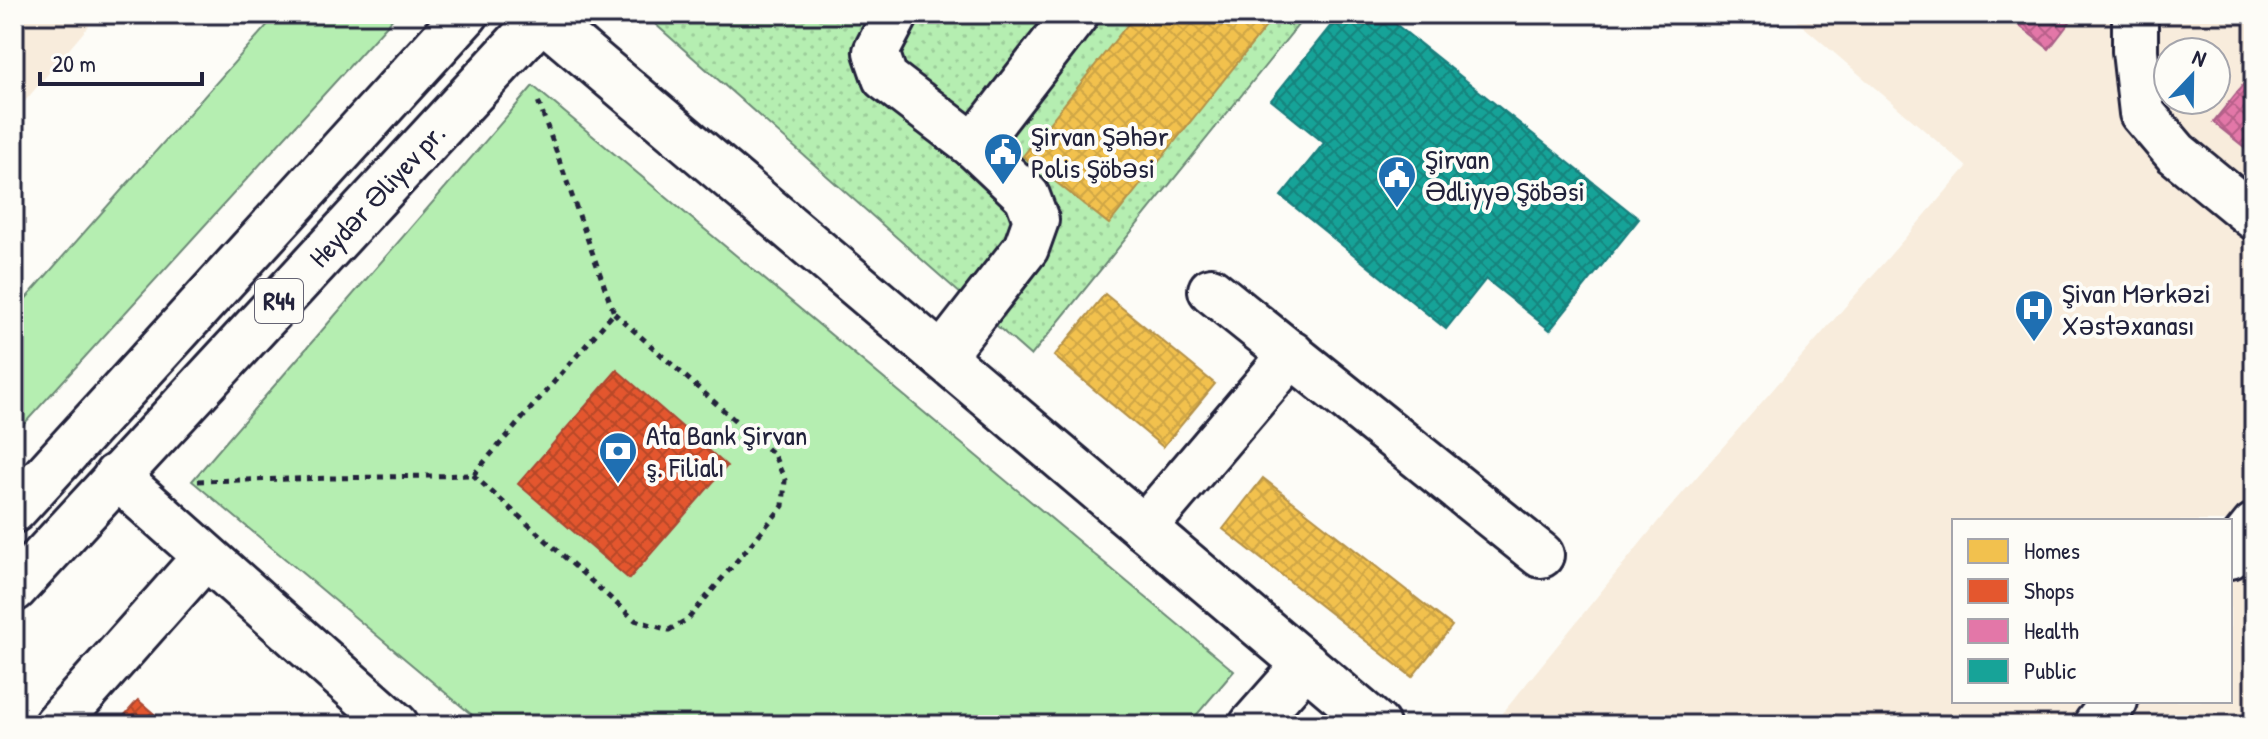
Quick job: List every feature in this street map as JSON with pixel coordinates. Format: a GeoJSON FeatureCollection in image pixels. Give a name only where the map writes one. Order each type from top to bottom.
{"type":"FeatureCollection","features":[{"type":"Feature","properties":{"kind":"main road","name":"Heydər Əliyev pr."},"geometry":{"type":"LineString","coordinates":[[14,510],[466,14]]}},
{"type":"Feature","properties":{"kind":"main road"},"geometry":{"type":"LineString","coordinates":[[896,14],[876,52],[885,78],[974,146],[1027,196],[1036,220],[1026,248],[942,356]]}},
{"type":"Feature","properties":{"kind":"main road"},"geometry":{"type":"LineString","coordinates":[[974,146],[1076,14]]}},
{"type":"Feature","properties":{"kind":"main road"},"geometry":{"type":"LineString","coordinates":[[2135,14],[2135,51],[2142,113],[2176,153],[2254,217]]}},
{"type":"Feature","properties":{"kind":"main road","name":"Heydər Əliyev pr."},"geometry":{"type":"LineString","coordinates":[[14,589],[543,16]]}},
{"type":"Feature","properties":{"kind":"main road"},"geometry":{"type":"LineString","coordinates":[[543,16],[1377,725]]}},
{"type":"Feature","properties":{"kind":"main road"},"geometry":{"type":"LineString","coordinates":[[1211,290],[1541,555]]}},
{"type":"Feature","properties":{"kind":"main road"},"geometry":{"type":"LineString","coordinates":[[1144,528],[1292,354]]}},
{"type":"Feature","properties":{"kind":"main road"},"geometry":{"type":"LineString","coordinates":[[116,476],[396,725]]}},
{"type":"Feature","properties":{"kind":"main road"},"geometry":{"type":"LineString","coordinates":[[2232,554],[2254,526]]}},
{"type":"Feature","properties":{"kind":"main road"},"geometry":{"type":"LineString","coordinates":[[56,725],[205,557]]}},
{"type":"Feature","properties":{"kind":"main road"},"geometry":{"type":"LineString","coordinates":[[1252,725],[1306,664]]}},
{"type":"Feature","properties":{"kind":"main road"},"geometry":{"type":"LineString","coordinates":[[2096,725],[2113,703]]}},
{"type":"Feature","properties":{"kind":"path"},"geometry":{"type":"LineString","coordinates":[[192,481],[473,475],[635,620],[669,630],[688,619],[783,506],[785,480],[774,455],[614,313],[533,86]]}},
{"type":"Feature","properties":{"kind":"path"},"geometry":{"type":"LineString","coordinates":[[473,475],[614,313]]}},
{"type":"Feature","properties":{"kind":"shaded area"},"geometry":{"type":"Polygon","coordinates":[[[14,14],[99,14],[14,114],[14,14]]]}},
{"type":"Feature","properties":{"kind":"shaded area","name":"Şivan Mərkəzi Xəstəxanası"},"geometry":{"type":"Polygon","coordinates":[[[1789,14],[2254,14],[2254,725],[1493,725],[1660,519],[1967,167],[1789,14]]]}},
{"type":"Feature","properties":{"kind":"green space"},"geometry":{"type":"Polygon","coordinates":[[[277,14],[397,14],[14,435],[14,312],[277,14]]]}},
{"type":"Feature","properties":{"kind":"green space","name":"Şirvan Şəhər Polis Şöbəsi"},"geometry":{"type":"Polygon","coordinates":[[[647,14],[1307,14],[1031,356],[647,14]]]}},
{"type":"Feature","properties":{"kind":"green space"},"geometry":{"type":"Polygon","coordinates":[[[533,86],[1234,671],[1188,725],[484,725],[192,481],[533,86]]]}},
{"type":"Feature","properties":{"kind":"building: Homes"},"geometry":{"type":"Polygon","coordinates":[[[1136,14],[1276,14],[1109,224],[1023,156],[1136,14]]]}},
{"type":"Feature","properties":{"kind":"building: Homes"},"geometry":{"type":"Polygon","coordinates":[[[1105,294],[1215,384],[1163,447],[1054,356],[1105,294]]]}},
{"type":"Feature","properties":{"kind":"building: Homes"},"geometry":{"type":"Polygon","coordinates":[[[1263,478],[1452,626],[1412,677],[1223,529],[1263,478]]]}},
{"type":"Feature","properties":{"kind":"building: Shops"},"geometry":{"type":"Polygon","coordinates":[[[617,370],[727,466],[629,579],[518,484],[617,370]]]}},
{"type":"Feature","properties":{"kind":"building: Shops"},"geometry":{"type":"Polygon","coordinates":[[[138,700],[167,725],[116,725],[138,700]]]}},
{"type":"Feature","properties":{"kind":"building: Health"},"geometry":{"type":"Polygon","coordinates":[[[2004,14],[2076,14],[2049,49],[2004,14]]]}},
{"type":"Feature","properties":{"kind":"building: Health"},"geometry":{"type":"Polygon","coordinates":[[[2254,71],[2254,155],[2213,122],[2218,116],[2232,116],[2232,98],[2254,71]]]}},
{"type":"Feature","properties":{"kind":"building: Public"},"geometry":{"type":"Polygon","coordinates":[[[1340,14],[1383,14],[1639,219],[1550,330],[1486,279],[1446,329],[1281,196],[1324,143],[1271,100],[1340,14]]]}},
{"type":"Feature","properties":{"kind":"place","name":"Şirvan Şəhər Polis Şöbəsi"},"geometry":{"type":"Point","coordinates":[1003,186]}},
{"type":"Feature","properties":{"kind":"place","name":"Şirvan Ədliyyə Şöbəsi"},"geometry":{"type":"Point","coordinates":[1397,209]}},
{"type":"Feature","properties":{"kind":"place","name":"Şivan Mərkəzi Xəstəxanası"},"geometry":{"type":"Point","coordinates":[2034,343]}},
{"type":"Feature","properties":{"kind":"place","name":"Ata Bank Şirvan ş. Filialı"},"geometry":{"type":"Point","coordinates":[618,485]}}]}
